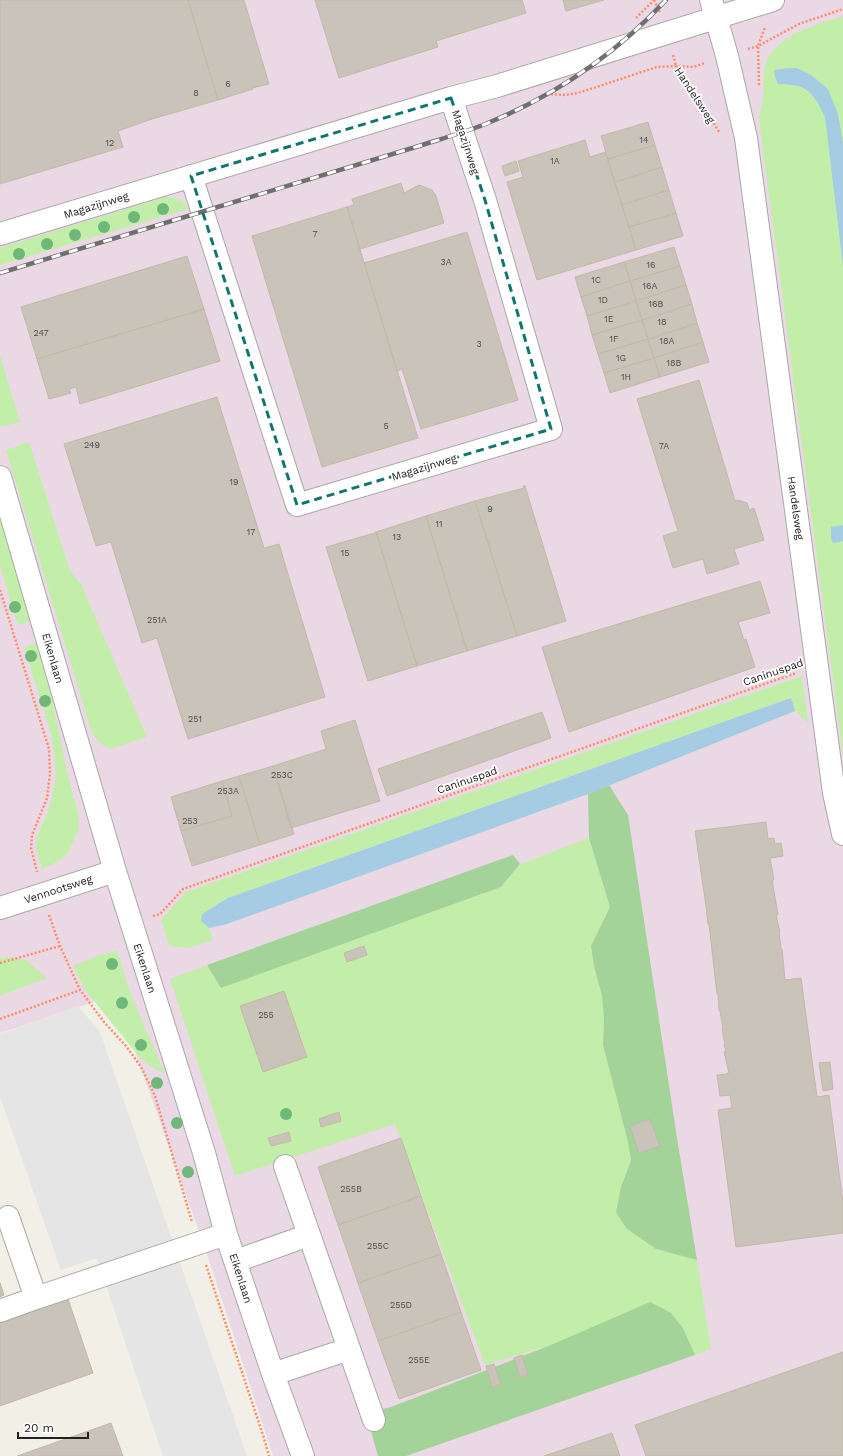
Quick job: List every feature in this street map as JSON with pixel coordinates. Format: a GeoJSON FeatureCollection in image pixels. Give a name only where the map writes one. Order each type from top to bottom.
{"type":"FeatureCollection","features":[{"type":"Feature","properties":{"kind":"street","name":"Magazijnweg"},"geometry":{"type":"LineString","coordinates":[[0,234],[451,98],[505,84],[667,34],[713,9],[768,2]]}},
{"type":"Feature","properties":{"kind":"street","name":"Handelsweg"},"geometry":{"type":"LineString","coordinates":[[713,9],[727,56],[746,138],[834,793],[843,834]]}},
{"type":"Feature","properties":{"kind":"street","name":"Magazijnweg"},"geometry":{"type":"LineString","coordinates":[[191,176],[297,505],[551,429],[485,200],[451,98]]}},
{"type":"Feature","properties":{"kind":"street","name":"Eikenlaan"},"geometry":{"type":"LineString","coordinates":[[0,476],[115,871],[204,1153],[226,1234],[302,1456]]}},
{"type":"Feature","properties":{"kind":"street","name":"Vennootsweg"},"geometry":{"type":"LineString","coordinates":[[0,908],[115,871]]}},
{"type":"Feature","properties":{"kind":"street"},"geometry":{"type":"LineString","coordinates":[[285,1166],[374,1420]]}},
{"type":"Feature","properties":{"kind":"street"},"geometry":{"type":"LineString","coordinates":[[8,1218],[36,1298]]}},
{"type":"Feature","properties":{"kind":"street"},"geometry":{"type":"LineString","coordinates":[[0,1311],[226,1234]]}},
{"type":"Feature","properties":{"kind":"street"},"geometry":{"type":"LineString","coordinates":[[236,1260],[310,1235]]}},
{"type":"Feature","properties":{"kind":"street"},"geometry":{"type":"LineString","coordinates":[[273,1374],[349,1350]]}},
{"type":"Feature","properties":{"kind":"path","name":"Handelsweg"},"geometry":{"type":"LineString","coordinates":[[654,0],[667,34],[676,66],[722,137]]}},
{"type":"Feature","properties":{"kind":"path"},"geometry":{"type":"LineString","coordinates":[[759,90],[758,46],[767,20],[768,2]]}},
{"type":"Feature","properties":{"kind":"path"},"geometry":{"type":"LineString","coordinates":[[758,46],[799,24],[843,9]]}},
{"type":"Feature","properties":{"kind":"path"},"geometry":{"type":"LineString","coordinates":[[548,94],[565,95],[578,93],[657,67],[693,67],[727,56]]}},
{"type":"Feature","properties":{"kind":"path"},"geometry":{"type":"LineString","coordinates":[[0,590],[49,749],[50,774],[47,798],[32,835],[31,842],[31,848],[42,895],[60,946],[80,990],[104,1022],[130,1051],[141,1067],[155,1096],[198,1244],[269,1456]]}},
{"type":"Feature","properties":{"kind":"path","name":"Caninuspad"},"geometry":{"type":"LineString","coordinates":[[132,924],[160,914],[183,889],[817,665]]}},
{"type":"Feature","properties":{"kind":"path"},"geometry":{"type":"LineString","coordinates":[[0,963],[60,946]]}},
{"type":"Feature","properties":{"kind":"path"},"geometry":{"type":"LineString","coordinates":[[0,1019],[80,990]]}},
{"type":"Feature","properties":{"kind":"highlighted area"},"geometry":{"type":"Polygon","coordinates":[[[451,98],[485,200],[551,429],[297,505],[191,176],[451,98]]]}},
{"type":"Feature","properties":{"kind":"shaded area"},"geometry":{"type":"Polygon","coordinates":[[[0,0],[843,0],[843,1456],[273,1456],[204,1245],[115,995],[0,1033],[0,0]]]}},
{"type":"Feature","properties":{"kind":"shaded area"},"geometry":{"type":"Polygon","coordinates":[[[78,1006],[100,1032],[247,1456],[163,1456],[97,1258],[61,1270],[0,1097],[0,1034],[78,1006]]]}},
{"type":"Feature","properties":{"kind":"green space"},"geometry":{"type":"Polygon","coordinates":[[[843,16],[843,755],[759,119],[763,98],[764,69],[770,55],[777,46],[798,32],[843,16]]]}},
{"type":"Feature","properties":{"kind":"green space"},"geometry":{"type":"Polygon","coordinates":[[[165,197],[179,199],[185,203],[188,209],[0,265],[0,248],[165,197]]]}},
{"type":"Feature","properties":{"kind":"green space"},"geometry":{"type":"Polygon","coordinates":[[[0,355],[20,422],[1,427],[0,425],[0,355]]]}},
{"type":"Feature","properties":{"kind":"green space"},"geometry":{"type":"Polygon","coordinates":[[[29,442],[70,571],[81,584],[147,737],[110,749],[101,744],[92,733],[6,450],[29,442]]]}},
{"type":"Feature","properties":{"kind":"green space"},"geometry":{"type":"Polygon","coordinates":[[[0,519],[31,621],[18,625],[0,566],[0,519]]]}},
{"type":"Feature","properties":{"kind":"green space"},"geometry":{"type":"Polygon","coordinates":[[[38,643],[51,694],[67,772],[78,812],[79,828],[68,854],[55,863],[42,869],[36,849],[37,837],[48,811],[56,774],[51,734],[24,647],[38,643]]]}},
{"type":"Feature","properties":{"kind":"green space"},"geometry":{"type":"Polygon","coordinates":[[[802,676],[808,723],[795,711],[791,698],[228,898],[202,914],[201,921],[209,928],[213,940],[190,948],[169,946],[161,920],[186,892],[802,676]]]}},
{"type":"Feature","properties":{"kind":"green space"},"geometry":{"type":"Polygon","coordinates":[[[609,785],[628,815],[697,1260],[656,1249],[626,1228],[616,1212],[621,1187],[631,1160],[628,1142],[603,1045],[604,1018],[602,996],[594,966],[591,946],[610,907],[589,838],[588,794],[609,785]]]}},
{"type":"Feature","properties":{"kind":"green space"},"geometry":{"type":"Polygon","coordinates":[[[589,838],[610,907],[591,946],[594,966],[602,996],[604,1018],[603,1045],[628,1142],[631,1160],[621,1187],[656,1249],[697,1260],[711,1349],[695,1355],[683,1328],[551,1345],[485,1365],[395,1124],[235,1176],[170,979],[207,965],[221,987],[501,887],[520,864],[589,838]]]}},
{"type":"Feature","properties":{"kind":"green space"},"geometry":{"type":"Polygon","coordinates":[[[513,855],[520,864],[501,887],[221,988],[207,965],[513,855]]]}},
{"type":"Feature","properties":{"kind":"green space"},"geometry":{"type":"Polygon","coordinates":[[[117,950],[130,992],[165,1074],[141,1059],[86,991],[73,966],[117,950]]]}},
{"type":"Feature","properties":{"kind":"green space"},"geometry":{"type":"Polygon","coordinates":[[[7,957],[26,960],[47,978],[0,996],[0,959],[7,957]]]}},
{"type":"Feature","properties":{"kind":"green space"},"geometry":{"type":"Polygon","coordinates":[[[650,1302],[671,1313],[683,1328],[695,1355],[406,1456],[378,1456],[371,1431],[373,1412],[391,1407],[551,1345],[650,1302]]]}},
{"type":"Feature","properties":{"kind":"water"},"geometry":{"type":"Polygon","coordinates":[[[797,68],[811,75],[828,89],[838,114],[843,142],[843,266],[825,117],[817,101],[808,91],[788,84],[778,84],[774,70],[797,68]]]}},
{"type":"Feature","properties":{"kind":"water"},"geometry":{"type":"Polygon","coordinates":[[[843,525],[843,541],[833,543],[831,538],[831,527],[843,525]]]}},
{"type":"Feature","properties":{"kind":"water"},"geometry":{"type":"Polygon","coordinates":[[[791,698],[795,711],[588,794],[224,925],[209,928],[201,921],[202,914],[228,898],[791,698]]]}},
{"type":"Feature","properties":{"kind":"building"},"geometry":{"type":"Polygon","coordinates":[[[0,0],[188,0],[218,100],[152,119],[118,131],[123,147],[0,184],[0,0]]]}},
{"type":"Feature","properties":{"kind":"building"},"geometry":{"type":"Polygon","coordinates":[[[188,0],[244,0],[269,84],[252,88],[253,89],[218,100],[188,0]]]}},
{"type":"Feature","properties":{"kind":"building"},"geometry":{"type":"Polygon","coordinates":[[[315,0],[522,0],[526,13],[436,41],[438,47],[339,78],[315,0]]]}},
{"type":"Feature","properties":{"kind":"building"},"geometry":{"type":"Polygon","coordinates":[[[563,0],[604,0],[566,11],[563,0]]]}},
{"type":"Feature","properties":{"kind":"building"},"geometry":{"type":"Polygon","coordinates":[[[648,122],[655,145],[608,159],[601,136],[648,122]]]}},
{"type":"Feature","properties":{"kind":"building"},"geometry":{"type":"Polygon","coordinates":[[[585,140],[590,157],[605,152],[636,250],[537,280],[507,182],[523,177],[518,161],[585,140]]]}},
{"type":"Feature","properties":{"kind":"building"},"geometry":{"type":"Polygon","coordinates":[[[655,145],[662,167],[615,182],[608,159],[655,145]]]}},
{"type":"Feature","properties":{"kind":"building"},"geometry":{"type":"Polygon","coordinates":[[[516,161],[519,171],[505,176],[502,166],[516,161]]]}},
{"type":"Feature","properties":{"kind":"building"},"geometry":{"type":"Polygon","coordinates":[[[662,167],[669,190],[622,205],[615,182],[662,167]]]}},
{"type":"Feature","properties":{"kind":"building"},"geometry":{"type":"Polygon","coordinates":[[[401,183],[404,193],[419,185],[432,190],[436,196],[444,223],[360,249],[347,207],[354,205],[352,199],[401,183]]]}},
{"type":"Feature","properties":{"kind":"building"},"geometry":{"type":"Polygon","coordinates":[[[669,190],[676,213],[629,227],[622,205],[669,190]]]}},
{"type":"Feature","properties":{"kind":"building"},"geometry":{"type":"Polygon","coordinates":[[[347,207],[418,438],[322,467],[252,236],[347,207]]]}},
{"type":"Feature","properties":{"kind":"building"},"geometry":{"type":"Polygon","coordinates":[[[676,213],[683,236],[636,250],[629,227],[676,213]]]}},
{"type":"Feature","properties":{"kind":"building"},"geometry":{"type":"Polygon","coordinates":[[[467,232],[518,400],[421,429],[402,369],[397,371],[364,263],[467,232]]]}},
{"type":"Feature","properties":{"kind":"building"},"geometry":{"type":"Polygon","coordinates":[[[674,247],[680,266],[630,281],[624,262],[674,247]]]}},
{"type":"Feature","properties":{"kind":"building"},"geometry":{"type":"Polygon","coordinates":[[[187,256],[204,309],[37,359],[21,307],[187,256]]]}},
{"type":"Feature","properties":{"kind":"building"},"geometry":{"type":"Polygon","coordinates":[[[624,262],[630,281],[581,297],[575,277],[624,262]]]}},
{"type":"Feature","properties":{"kind":"building"},"geometry":{"type":"Polygon","coordinates":[[[680,266],[686,285],[636,301],[630,281],[680,266]]]}},
{"type":"Feature","properties":{"kind":"building"},"geometry":{"type":"Polygon","coordinates":[[[630,281],[636,301],[587,316],[581,297],[630,281]]]}},
{"type":"Feature","properties":{"kind":"building"},"geometry":{"type":"Polygon","coordinates":[[[686,285],[692,304],[642,320],[636,301],[686,285]]]}},
{"type":"Feature","properties":{"kind":"building"},"geometry":{"type":"Polygon","coordinates":[[[636,301],[642,320],[592,335],[587,316],[636,301]]]}},
{"type":"Feature","properties":{"kind":"building"},"geometry":{"type":"Polygon","coordinates":[[[692,304],[697,323],[648,339],[642,320],[692,304]]]}},
{"type":"Feature","properties":{"kind":"building"},"geometry":{"type":"Polygon","coordinates":[[[204,309],[220,361],[80,404],[76,387],[69,389],[71,393],[49,399],[37,359],[204,309]]]}},
{"type":"Feature","properties":{"kind":"building"},"geometry":{"type":"Polygon","coordinates":[[[642,320],[648,339],[598,354],[592,335],[642,320]]]}},
{"type":"Feature","properties":{"kind":"building"},"geometry":{"type":"Polygon","coordinates":[[[697,323],[703,342],[654,358],[648,339],[697,323]]]}},
{"type":"Feature","properties":{"kind":"building"},"geometry":{"type":"Polygon","coordinates":[[[648,339],[654,358],[604,373],[598,354],[648,339]]]}},
{"type":"Feature","properties":{"kind":"building"},"geometry":{"type":"Polygon","coordinates":[[[703,342],[709,362],[660,377],[654,358],[703,342]]]}},
{"type":"Feature","properties":{"kind":"building"},"geometry":{"type":"Polygon","coordinates":[[[654,358],[660,377],[610,393],[604,373],[654,358]]]}},
{"type":"Feature","properties":{"kind":"building"},"geometry":{"type":"Polygon","coordinates":[[[699,380],[735,501],[738,500],[747,503],[749,510],[754,508],[764,540],[734,549],[739,564],[707,574],[703,559],[673,568],[663,536],[678,531],[637,399],[699,380]]]}},
{"type":"Feature","properties":{"kind":"building"},"geometry":{"type":"Polygon","coordinates":[[[217,397],[264,548],[279,544],[325,697],[188,739],[157,638],[142,643],[111,542],[96,546],[64,444],[217,397]]]}},
{"type":"Feature","properties":{"kind":"building"},"geometry":{"type":"Polygon","coordinates":[[[523,486],[525,486],[566,621],[517,636],[475,501],[524,488],[523,486]]]}},
{"type":"Feature","properties":{"kind":"building"},"geometry":{"type":"Polygon","coordinates":[[[475,501],[517,636],[467,651],[426,516],[475,501]]]}},
{"type":"Feature","properties":{"kind":"building"},"geometry":{"type":"Polygon","coordinates":[[[426,516],[467,651],[417,666],[376,532],[426,516]]]}},
{"type":"Feature","properties":{"kind":"building"},"geometry":{"type":"Polygon","coordinates":[[[375,532],[417,666],[368,681],[326,547],[375,532]]]}},
{"type":"Feature","properties":{"kind":"building"},"geometry":{"type":"Polygon","coordinates":[[[760,581],[770,613],[738,622],[744,640],[746,639],[755,667],[569,732],[542,647],[760,581]]]}},
{"type":"Feature","properties":{"kind":"building"},"geometry":{"type":"Polygon","coordinates":[[[542,712],[551,738],[387,796],[378,769],[542,712]]]}},
{"type":"Feature","properties":{"kind":"building"},"geometry":{"type":"Polygon","coordinates":[[[355,720],[380,801],[291,828],[273,766],[326,749],[321,731],[355,720]]]}},
{"type":"Feature","properties":{"kind":"building"},"geometry":{"type":"Polygon","coordinates":[[[273,766],[294,834],[260,845],[239,776],[273,766]]]}},
{"type":"Feature","properties":{"kind":"building"},"geometry":{"type":"Polygon","coordinates":[[[239,776],[260,845],[192,866],[181,831],[232,816],[222,781],[239,776]]]}},
{"type":"Feature","properties":{"kind":"building"},"geometry":{"type":"Polygon","coordinates":[[[222,781],[232,816],[181,831],[171,797],[222,781]]]}},
{"type":"Feature","properties":{"kind":"building"},"geometry":{"type":"Polygon","coordinates":[[[766,822],[768,839],[774,838],[775,844],[781,843],[783,856],[770,858],[774,880],[772,880],[778,915],[776,915],[780,932],[785,980],[801,978],[817,1097],[829,1095],[843,1203],[843,1233],[736,1247],[718,1110],[732,1108],[730,1095],[720,1096],[717,1075],[729,1073],[724,1052],[726,1051],[724,1045],[723,1028],[719,1011],[709,924],[695,831],[766,822]]]}},
{"type":"Feature","properties":{"kind":"building"},"geometry":{"type":"Polygon","coordinates":[[[364,946],[367,955],[347,962],[344,953],[364,946]]]}},
{"type":"Feature","properties":{"kind":"building"},"geometry":{"type":"Polygon","coordinates":[[[284,991],[307,1057],[263,1072],[240,1006],[284,991]]]}},
{"type":"Feature","properties":{"kind":"building"},"geometry":{"type":"Polygon","coordinates":[[[830,1062],[833,1089],[823,1091],[819,1063],[830,1062]]]}},
{"type":"Feature","properties":{"kind":"building"},"geometry":{"type":"Polygon","coordinates":[[[339,1112],[341,1121],[321,1127],[319,1119],[339,1112]]]}},
{"type":"Feature","properties":{"kind":"building"},"geometry":{"type":"Polygon","coordinates":[[[650,1119],[660,1146],[639,1153],[630,1126],[650,1119]]]}},
{"type":"Feature","properties":{"kind":"building"},"geometry":{"type":"Polygon","coordinates":[[[289,1132],[291,1141],[271,1146],[268,1138],[289,1132]]]}},
{"type":"Feature","properties":{"kind":"building"},"geometry":{"type":"Polygon","coordinates":[[[401,1138],[421,1196],[338,1225],[318,1167],[401,1138]]]}},
{"type":"Feature","properties":{"kind":"building"},"geometry":{"type":"Polygon","coordinates":[[[421,1196],[441,1254],[358,1283],[338,1225],[421,1196]]]}},
{"type":"Feature","properties":{"kind":"building"},"geometry":{"type":"Polygon","coordinates":[[[441,1254],[461,1312],[378,1341],[358,1283],[441,1254]]]}},
{"type":"Feature","properties":{"kind":"building"},"geometry":{"type":"Polygon","coordinates":[[[0,1283],[4,1295],[0,1297],[0,1283]]]}},
{"type":"Feature","properties":{"kind":"building"},"geometry":{"type":"Polygon","coordinates":[[[68,1299],[93,1373],[0,1406],[0,1314],[3,1322],[68,1299]]]}},
{"type":"Feature","properties":{"kind":"building"},"geometry":{"type":"Polygon","coordinates":[[[461,1312],[481,1370],[399,1399],[378,1341],[461,1312]]]}},
{"type":"Feature","properties":{"kind":"building"},"geometry":{"type":"Polygon","coordinates":[[[843,1352],[843,1456],[646,1456],[635,1425],[843,1352]]]}},
{"type":"Feature","properties":{"kind":"building"},"geometry":{"type":"Polygon","coordinates":[[[522,1355],[528,1375],[520,1378],[514,1358],[522,1355]]]}},
{"type":"Feature","properties":{"kind":"building"},"geometry":{"type":"Polygon","coordinates":[[[494,1364],[501,1384],[492,1387],[486,1366],[494,1364]]]}},
{"type":"Feature","properties":{"kind":"building"},"geometry":{"type":"Polygon","coordinates":[[[111,1423],[123,1456],[17,1456],[111,1423]]]}},
{"type":"Feature","properties":{"kind":"building"},"geometry":{"type":"Polygon","coordinates":[[[612,1433],[620,1456],[544,1456],[612,1433]]]}},
{"type":"Feature","properties":{"kind":"railway"},"geometry":{"type":"LineString","coordinates":[[0,273],[419,146],[483,125],[534,101],[582,72],[605,56],[647,20],[666,0]]}}]}
